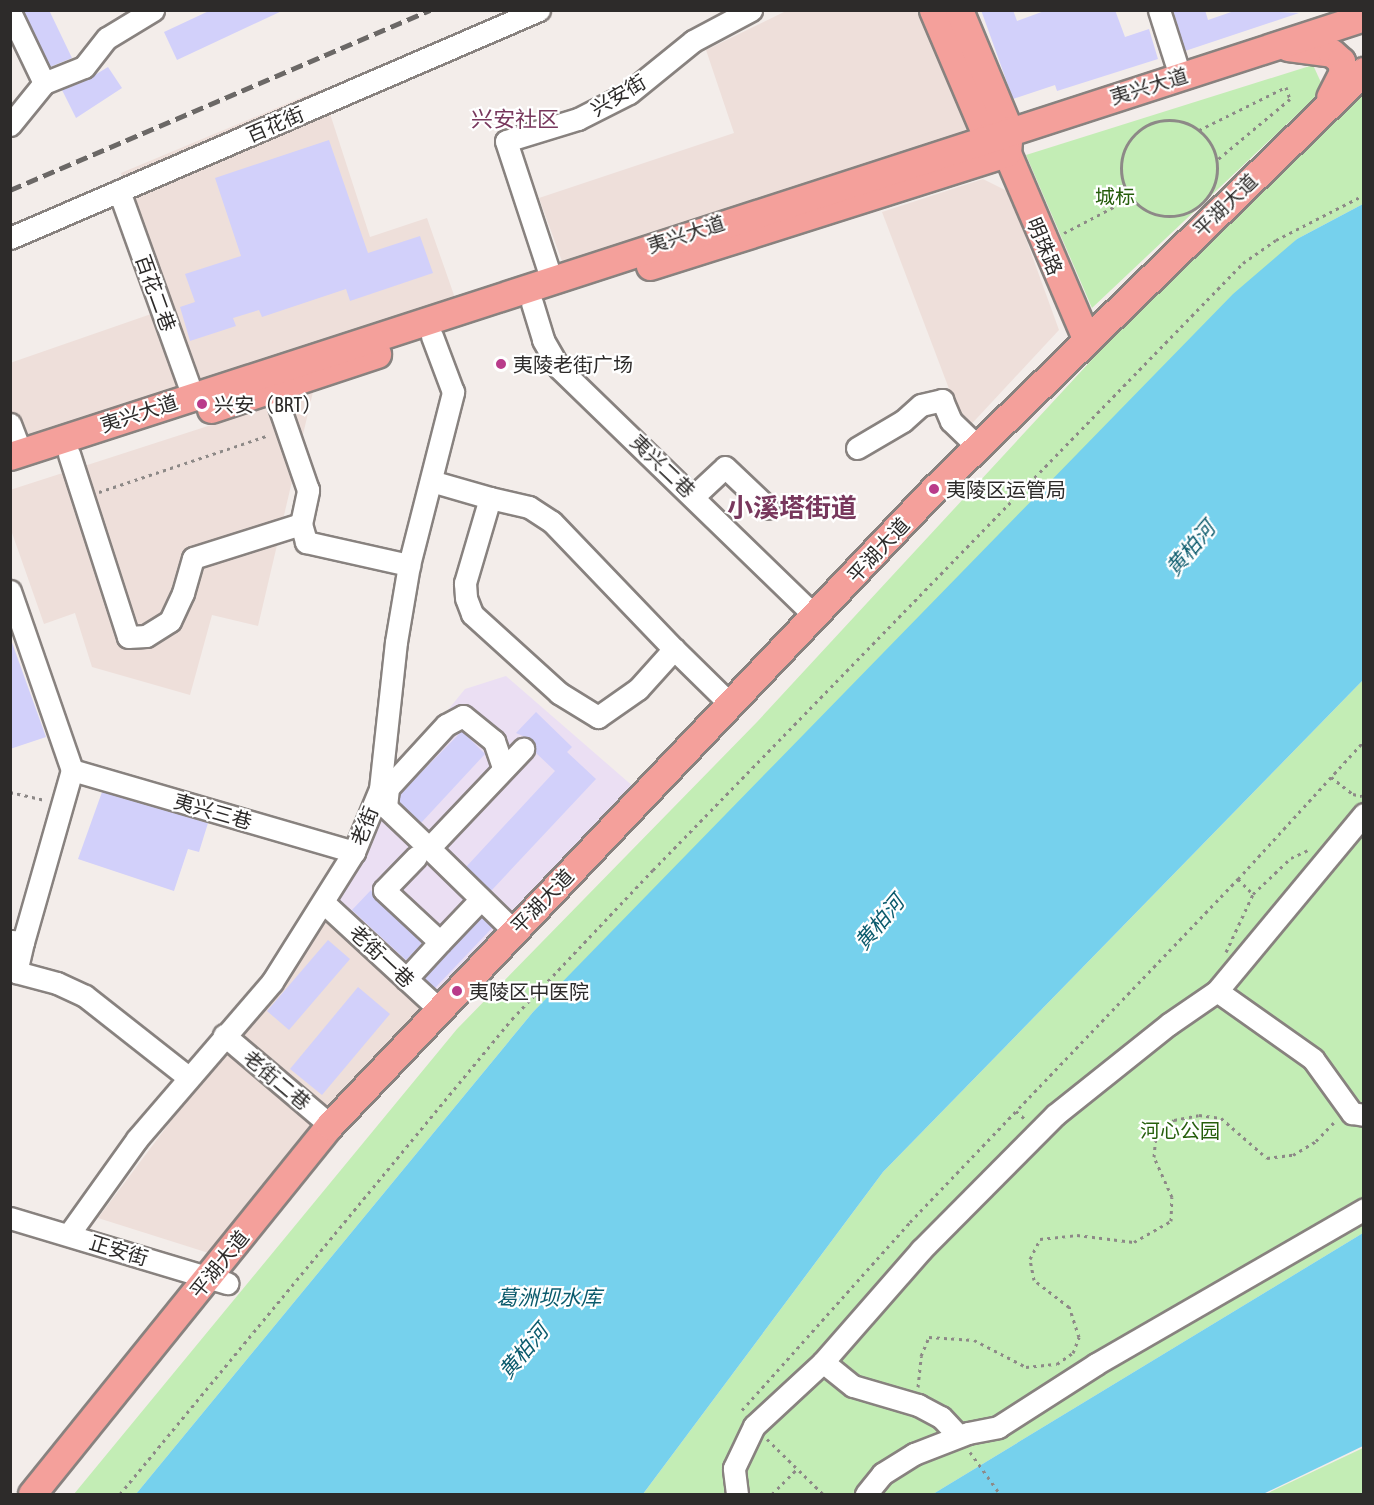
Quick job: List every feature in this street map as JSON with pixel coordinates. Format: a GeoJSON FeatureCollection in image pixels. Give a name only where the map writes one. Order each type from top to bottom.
{"type":"FeatureCollection","features":[{"type":"Feature","properties":{"kind":"main road","name":"明珠路"},"geometry":{"type":"LineString","coordinates":[[933,10],[1001,140]]}},
{"type":"Feature","properties":{"kind":"main road","name":"明珠路"},"geometry":{"type":"LineString","coordinates":[[959,10],[1001,140],[1086,338]]}},
{"type":"Feature","properties":{"kind":"main road","name":"夷兴大道"},"geometry":{"type":"LineString","coordinates":[[14,460],[69,454],[273,389],[532,303],[1180,76],[1280,46],[1332,19],[1364,17]]}},
{"type":"Feature","properties":{"kind":"main road"},"geometry":{"type":"LineString","coordinates":[[1280,46],[1312,47],[1332,52],[1341,61],[1343,72],[1327,104]]}},
{"type":"Feature","properties":{"kind":"main road","name":"平湖大道"},"geometry":{"type":"LineString","coordinates":[[52,1494],[218,1280],[330,1125],[978,447],[1086,338],[1250,183],[1327,104],[1364,71]]}},
{"type":"Feature","properties":{"kind":"main road","name":"夷兴大道"},"geometry":{"type":"LineString","coordinates":[[14,460],[193,396],[551,278],[1001,140]]}},
{"type":"Feature","properties":{"kind":"main road","name":"平湖大道"},"geometry":{"type":"LineString","coordinates":[[32,1494],[340,1139],[1066,369],[1086,338]]}},
{"type":"Feature","properties":{"kind":"street"},"geometry":{"type":"LineString","coordinates":[[10,125],[44,83],[84,67],[107,38],[153,10]]}},
{"type":"Feature","properties":{"kind":"street","name":"百花街"},"geometry":{"type":"LineString","coordinates":[[10,238],[539,10]]}},
{"type":"Feature","properties":{"kind":"street","name":"兴安街"},"geometry":{"type":"LineString","coordinates":[[551,278],[506,141],[579,119],[629,93],[693,41],[751,10]]}},
{"type":"Feature","properties":{"kind":"street"},"geometry":{"type":"LineString","coordinates":[[1159,10],[1180,76]]}},
{"type":"Feature","properties":{"kind":"street"},"geometry":{"type":"LineString","coordinates":[[10,12],[44,83]]}},
{"type":"Feature","properties":{"kind":"street","name":"百花二巷"},"geometry":{"type":"LineString","coordinates":[[119,191],[193,396]]}},
{"type":"Feature","properties":{"kind":"street","name":"夷兴二巷"},"geometry":{"type":"LineString","coordinates":[[532,303],[543,340],[559,368],[694,496],[815,616]]}},
{"type":"Feature","properties":{"kind":"street","name":"老街"},"geometry":{"type":"LineString","coordinates":[[69,1234],[137,1139],[224,1035],[272,982],[324,903],[354,852],[380,789],[396,642],[409,565],[453,392],[432,336]]}},
{"type":"Feature","properties":{"kind":"street"},"geometry":{"type":"LineString","coordinates":[[273,389],[308,490],[302,524],[306,542],[409,565]]}},
{"type":"Feature","properties":{"kind":"street"},"geometry":{"type":"LineString","coordinates":[[857,448],[903,421],[921,405],[942,400],[951,421],[978,447]]}},
{"type":"Feature","properties":{"kind":"street"},"geometry":{"type":"LineString","coordinates":[[10,424],[14,460]]}},
{"type":"Feature","properties":{"kind":"street"},"geometry":{"type":"LineString","coordinates":[[69,454],[128,637],[146,636],[170,621],[183,593],[193,558],[302,524]]}},
{"type":"Feature","properties":{"kind":"street"},"geometry":{"type":"LineString","coordinates":[[694,496],[725,467],[768,508]]}},
{"type":"Feature","properties":{"kind":"street"},"geometry":{"type":"LineString","coordinates":[[431,481],[529,507],[552,522],[731,705]]}},
{"type":"Feature","properties":{"kind":"street"},"geometry":{"type":"LineString","coordinates":[[490,498],[465,583],[466,598],[472,614],[559,693],[598,717],[638,689],[674,649]]}},
{"type":"Feature","properties":{"kind":"street"},"geometry":{"type":"LineString","coordinates":[[10,591],[72,770],[17,941],[16,972],[57,983],[85,996],[188,1077]]}},
{"type":"Feature","properties":{"kind":"street"},"geometry":{"type":"LineString","coordinates":[[503,767],[494,741],[463,716],[446,725],[388,788],[386,807],[422,852],[481,899],[514,931]]}},
{"type":"Feature","properties":{"kind":"street"},"geometry":{"type":"LineString","coordinates":[[440,942],[384,890],[523,749]]}},
{"type":"Feature","properties":{"kind":"street","name":"夷兴三巷"},"geometry":{"type":"LineString","coordinates":[[72,770],[354,852]]}},
{"type":"Feature","properties":{"kind":"street"},"geometry":{"type":"LineString","coordinates":[[737,1494],[734,1467],[754,1426],[823,1362],[921,1250],[1055,1115],[1217,991],[1364,814]]}},
{"type":"Feature","properties":{"kind":"street"},"geometry":{"type":"LineString","coordinates":[[406,979],[481,899]]}},
{"type":"Feature","properties":{"kind":"street","name":"老街一巷"},"geometry":{"type":"LineString","coordinates":[[324,903],[440,1010]]}},
{"type":"Feature","properties":{"kind":"street"},"geometry":{"type":"LineString","coordinates":[[1217,991],[1314,1059],[1355,1111]]}},
{"type":"Feature","properties":{"kind":"street","name":"老街二巷"},"geometry":{"type":"LineString","coordinates":[[224,1035],[330,1125]]}},
{"type":"Feature","properties":{"kind":"street"},"geometry":{"type":"LineString","coordinates":[[866,1494],[882,1474],[915,1454],[959,1436],[998,1427],[1096,1364],[1364,1209]]}},
{"type":"Feature","properties":{"kind":"street","name":"正安街"},"geometry":{"type":"LineString","coordinates":[[10,1218],[218,1280]]}},
{"type":"Feature","properties":{"kind":"street"},"geometry":{"type":"LineString","coordinates":[[823,1362],[853,1386],[918,1405],[941,1417],[959,1436]]}},
{"type":"Feature","properties":{"kind":"path"},"geometry":{"type":"LineString","coordinates":[[1199,130],[1287,87],[1290,99],[1217,160]]}},
{"type":"Feature","properties":{"kind":"path"},"geometry":{"type":"LineString","coordinates":[[1163,121],[1186,123],[1199,130],[1217,160],[1212,191],[1189,212],[1157,215],[1131,198],[1121,169],[1130,140],[1141,129],[1163,121]]}},
{"type":"Feature","properties":{"kind":"path"},"geometry":{"type":"LineString","coordinates":[[120,1494],[512,1019],[653,870],[1243,263],[1276,240],[1364,195]]}},
{"type":"Feature","properties":{"kind":"path"},"geometry":{"type":"LineString","coordinates":[[1044,244],[1131,198]]}},
{"type":"Feature","properties":{"kind":"path"},"geometry":{"type":"LineString","coordinates":[[82,498],[288,429]]}},
{"type":"Feature","properties":{"kind":"path"},"geometry":{"type":"LineString","coordinates":[[823,1494],[741,1411],[910,1222],[1238,879],[1364,741]]}},
{"type":"Feature","properties":{"kind":"path"},"geometry":{"type":"LineString","coordinates":[[1331,777],[1353,794],[1364,796]]}},
{"type":"Feature","properties":{"kind":"path"},"geometry":{"type":"LineString","coordinates":[[10,792],[62,803]]}},
{"type":"Feature","properties":{"kind":"path"},"geometry":{"type":"LineString","coordinates":[[1217,991],[1228,944],[1254,894],[1291,858],[1312,848]]}},
{"type":"Feature","properties":{"kind":"path"},"geometry":{"type":"LineString","coordinates":[[1238,879],[1254,894]]}},
{"type":"Feature","properties":{"kind":"path"},"geometry":{"type":"LineString","coordinates":[[918,1405],[921,1356],[929,1338],[974,1340],[1026,1367],[1057,1364],[1073,1353],[1079,1337],[1069,1307],[1034,1280],[1030,1259],[1040,1239],[1077,1235],[1134,1242],[1171,1221],[1172,1197],[1154,1157],[1156,1136],[1174,1120],[1200,1115],[1221,1118],[1268,1158],[1293,1155],[1316,1141],[1355,1111]]}},
{"type":"Feature","properties":{"kind":"path"},"geometry":{"type":"LineString","coordinates":[[959,1436],[999,1494]]}},
{"type":"Feature","properties":{"kind":"path"},"geometry":{"type":"LineString","coordinates":[[772,1494],[797,1469]]}},
{"type":"Feature","properties":{"kind":"shaded area"},"geometry":{"type":"Polygon","coordinates":[[[786,11],[918,11],[972,129],[563,264],[539,198],[734,133],[706,50],[786,11]]]}},
{"type":"Feature","properties":{"kind":"shaded area"},"geometry":{"type":"Polygon","coordinates":[[[322,89],[370,237],[427,218],[455,298],[196,384],[121,173],[322,89]]]}},
{"type":"Feature","properties":{"kind":"shaded area"},"geometry":{"type":"Polygon","coordinates":[[[983,179],[1009,192],[1059,330],[965,431],[882,212],[983,179]]]}},
{"type":"Feature","properties":{"kind":"shaded area"},"geometry":{"type":"Polygon","coordinates":[[[154,313],[182,392],[11,449],[10,363],[154,313]]]}},
{"type":"Feature","properties":{"kind":"shaded area"},"geometry":{"type":"Polygon","coordinates":[[[313,392],[258,626],[212,615],[190,695],[92,667],[75,613],[44,624],[11,530],[10,490],[313,392]]]}},
{"type":"Feature","properties":{"kind":"shaded area"},"geometry":{"type":"Polygon","coordinates":[[[506,676],[635,788],[436,995],[333,902],[389,761],[404,764],[465,689],[506,676]]]}},
{"type":"Feature","properties":{"kind":"shaded area"},"geometry":{"type":"Polygon","coordinates":[[[326,913],[425,1004],[327,1108],[236,1035],[326,913]]]}},
{"type":"Feature","properties":{"kind":"shaded area"},"geometry":{"type":"Polygon","coordinates":[[[225,1049],[313,1123],[215,1255],[98,1218],[225,1049]]]}},
{"type":"Feature","properties":{"kind":"green space","name":"城标"},"geometry":{"type":"Polygon","coordinates":[[[1313,65],[1324,89],[1092,308],[1026,155],[1313,65]]]}},
{"type":"Feature","properties":{"kind":"green space"},"geometry":{"type":"Polygon","coordinates":[[[1363,83],[1363,204],[1297,239],[533,1012],[136,1494],[74,1494],[457,1029],[757,722],[1149,298],[1363,83]]]}},
{"type":"Feature","properties":{"kind":"green space","name":"河心公园"},"geometry":{"type":"Polygon","coordinates":[[[1363,680],[1363,1233],[933,1494],[643,1494],[883,1172],[1363,680]]]}},
{"type":"Feature","properties":{"kind":"green space"},"geometry":{"type":"Polygon","coordinates":[[[1363,1448],[1363,1494],[1266,1494],[1363,1448]]]}},
{"type":"Feature","properties":{"kind":"water","name":"葛洲坝水库"},"geometry":{"type":"Polygon","coordinates":[[[1363,204],[1363,680],[883,1172],[643,1494],[136,1494],[533,1012],[1233,294],[1297,239],[1363,204]]]}},
{"type":"Feature","properties":{"kind":"water"},"geometry":{"type":"Polygon","coordinates":[[[1363,1233],[1363,1446],[1263,1494],[933,1494],[1363,1233]]]}},
{"type":"Feature","properties":{"kind":"building"},"geometry":{"type":"Polygon","coordinates":[[[23,10],[49,10],[72,58],[50,67],[23,10]]]}},
{"type":"Feature","properties":{"kind":"building"},"geometry":{"type":"Polygon","coordinates":[[[211,10],[284,10],[177,60],[164,32],[211,10]]]}},
{"type":"Feature","properties":{"kind":"building"},"geometry":{"type":"Polygon","coordinates":[[[981,10],[1013,10],[1017,21],[1047,10],[1115,10],[1125,37],[1149,29],[1158,59],[1057,91],[1055,85],[1013,99],[981,10]]]}},
{"type":"Feature","properties":{"kind":"building"},"geometry":{"type":"Polygon","coordinates":[[[1173,10],[1205,10],[1208,20],[1237,10],[1299,13],[1185,51],[1173,10]]]}},
{"type":"Feature","properties":{"kind":"building"},"geometry":{"type":"Polygon","coordinates":[[[108,67],[122,88],[76,118],[62,90],[83,82],[108,67]]]}},
{"type":"Feature","properties":{"kind":"building"},"geometry":{"type":"Polygon","coordinates":[[[329,140],[368,253],[420,236],[433,273],[350,301],[346,289],[262,317],[259,310],[233,318],[236,326],[190,341],[180,307],[195,302],[185,274],[241,256],[215,178],[329,140]]]}},
{"type":"Feature","properties":{"kind":"building"},"geometry":{"type":"Polygon","coordinates":[[[10,637],[46,737],[10,749],[10,637]]]}},
{"type":"Feature","properties":{"kind":"building"},"geometry":{"type":"Polygon","coordinates":[[[536,712],[572,747],[567,752],[596,779],[491,891],[466,867],[555,771],[535,752],[532,740],[516,733],[536,712]]]}},
{"type":"Feature","properties":{"kind":"building"},"geometry":{"type":"Polygon","coordinates":[[[462,731],[485,754],[421,823],[399,802],[400,794],[462,731]]]}},
{"type":"Feature","properties":{"kind":"building"},"geometry":{"type":"Polygon","coordinates":[[[102,792],[208,823],[199,852],[188,849],[174,891],[78,859],[102,792]]]}},
{"type":"Feature","properties":{"kind":"building"},"geometry":{"type":"Polygon","coordinates":[[[371,890],[375,899],[422,943],[406,960],[352,910],[371,890]]]}},
{"type":"Feature","properties":{"kind":"building"},"geometry":{"type":"Polygon","coordinates":[[[481,917],[492,928],[435,988],[424,978],[481,917]]]}},
{"type":"Feature","properties":{"kind":"building"},"geometry":{"type":"Polygon","coordinates":[[[328,940],[350,959],[289,1030],[267,1011],[328,940]]]}},
{"type":"Feature","properties":{"kind":"building"},"geometry":{"type":"Polygon","coordinates":[[[358,987],[390,1014],[322,1095],[290,1069],[358,987]]]}},
{"type":"Feature","properties":{"kind":"railway"},"geometry":{"type":"LineString","coordinates":[[10,190],[430,10]]}},
{"type":"Feature","properties":{"kind":"place","name":"夷陵老街广场"},"geometry":{"type":"Point","coordinates":[501,364]}},
{"type":"Feature","properties":{"kind":"place","name":"兴安（BRT）"},"geometry":{"type":"Point","coordinates":[202,404]}},
{"type":"Feature","properties":{"kind":"place","name":"夷陵区运管局"},"geometry":{"type":"Point","coordinates":[934,489]}},
{"type":"Feature","properties":{"kind":"place","name":"夷陵区中医院"},"geometry":{"type":"Point","coordinates":[457,991]}},
{"type":"Feature","properties":{"kind":"district","name":"兴安社区"},"geometry":{"type":"Point","coordinates":[515,120]}},
{"type":"Feature","properties":{"kind":"district","name":"小溪塔街道"},"geometry":{"type":"Point","coordinates":[792,509]}},
{"type":"Feature","properties":{"kind":"water label","name":"黄柏河"},"geometry":{"type":"Point","coordinates":[1190,548]}},
{"type":"Feature","properties":{"kind":"water label","name":"黄柏河"},"geometry":{"type":"Point","coordinates":[879,922]}},
{"type":"Feature","properties":{"kind":"water label","name":"黄柏河"},"geometry":{"type":"Point","coordinates":[523,1351]}}]}
